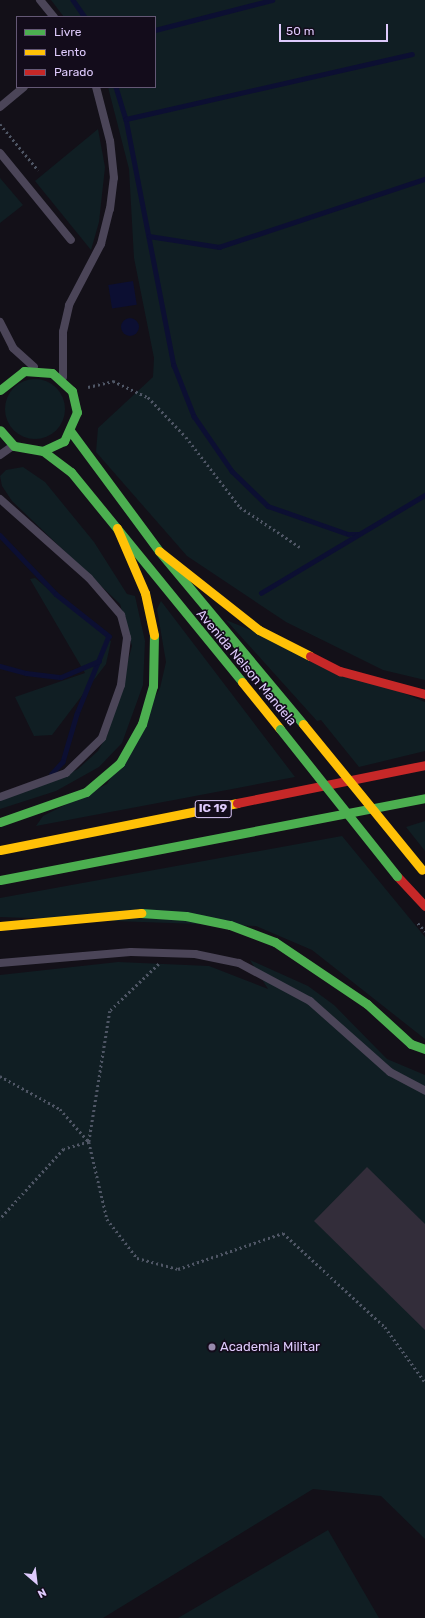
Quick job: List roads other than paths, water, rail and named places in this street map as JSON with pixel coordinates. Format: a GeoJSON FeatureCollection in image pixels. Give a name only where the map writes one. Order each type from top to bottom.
{"type":"FeatureCollection","features":[{"type":"Feature","properties":{"kind":"main road"},"geometry":{"type":"LineString","coordinates":[[0,390],[10,379],[24,371],[38,370],[64,380],[72,391],[77,412],[71,432],[59,444],[43,451],[14,446],[0,430]]}},
{"type":"Feature","properties":{"kind":"main road","name":"Avenida Nelson Mandela"},"geometry":{"type":"LineString","coordinates":[[71,432],[159,551],[424,872]]}},
{"type":"Feature","properties":{"kind":"main road","name":"Avenida Nelson Mandela"},"geometry":{"type":"LineString","coordinates":[[43,451],[71,472],[280,729],[397,876],[425,906]]}},
{"type":"Feature","properties":{"kind":"main road"},"geometry":{"type":"LineString","coordinates":[[0,822],[86,792],[120,763],[142,724],[154,686],[155,639],[145,592],[116,528]]}},
{"type":"Feature","properties":{"kind":"main road"},"geometry":{"type":"LineString","coordinates":[[159,551],[259,630],[340,672],[425,694]]}},
{"type":"Feature","properties":{"kind":"main road","name":"IC 19"},"geometry":{"type":"LineString","coordinates":[[0,850],[425,765]]}},
{"type":"Feature","properties":{"kind":"main road","name":"IC 19"},"geometry":{"type":"LineString","coordinates":[[0,880],[425,798]]}},
{"type":"Feature","properties":{"kind":"main road"},"geometry":{"type":"LineString","coordinates":[[0,926],[138,913],[186,916],[230,925],[274,942],[306,960],[367,1004],[411,1044],[425,1049]]}},
{"type":"Feature","properties":{"kind":"lane"},"geometry":{"type":"LineString","coordinates":[[40,0],[53,16]]}},
{"type":"Feature","properties":{"kind":"lane"},"geometry":{"type":"LineString","coordinates":[[0,107],[23,88]]}},
{"type":"Feature","properties":{"kind":"lane"},"geometry":{"type":"LineString","coordinates":[[64,380],[61,359],[69,305],[100,244],[110,209],[114,178],[110,141],[96,88]]}},
{"type":"Feature","properties":{"kind":"lane"},"geometry":{"type":"LineString","coordinates":[[0,153],[71,240]]}},
{"type":"Feature","properties":{"kind":"lane"},"geometry":{"type":"LineString","coordinates":[[0,322],[13,348],[38,370]]}},
{"type":"Feature","properties":{"kind":"lane"},"geometry":{"type":"LineString","coordinates":[[0,456],[14,446]]}},
{"type":"Feature","properties":{"kind":"lane"},"geometry":{"type":"LineString","coordinates":[[0,499],[89,578],[121,615],[127,638],[121,685],[102,738],[66,773],[0,797]]}},
{"type":"Feature","properties":{"kind":"lane"},"geometry":{"type":"LineString","coordinates":[[0,963],[124,952],[171,953],[239,963],[310,1001],[390,1072],[425,1091]]}},
{"type":"Feature","properties":{"kind":"waterway"},"geometry":{"type":"LineString","coordinates":[[73,0],[84,16]]}},
{"type":"Feature","properties":{"kind":"waterway"},"geometry":{"type":"LineString","coordinates":[[156,30],[272,0]]}},
{"type":"Feature","properties":{"kind":"waterway"},"geometry":{"type":"LineString","coordinates":[[126,119],[412,54]]}},
{"type":"Feature","properties":{"kind":"waterway"},"geometry":{"type":"LineString","coordinates":[[116,88],[126,119],[174,365],[194,416],[232,471],[268,506],[348,534],[361,534]]}},
{"type":"Feature","properties":{"kind":"waterway"},"geometry":{"type":"LineString","coordinates":[[149,236],[219,247],[425,179]]}},
{"type":"Feature","properties":{"kind":"waterway"},"geometry":{"type":"LineString","coordinates":[[261,593],[425,495]]}},
{"type":"Feature","properties":{"kind":"waterway"},"geometry":{"type":"LineString","coordinates":[[0,535],[56,594],[109,636],[77,714],[63,762],[52,774]]}},
{"type":"Feature","properties":{"kind":"waterway"},"geometry":{"type":"LineString","coordinates":[[0,666],[26,673],[61,677],[99,661]]}},
{"type":"Feature","properties":{"kind":"place","name":"Academia Militar"},"geometry":{"type":"Point","coordinates":[212,1347]}}]}
